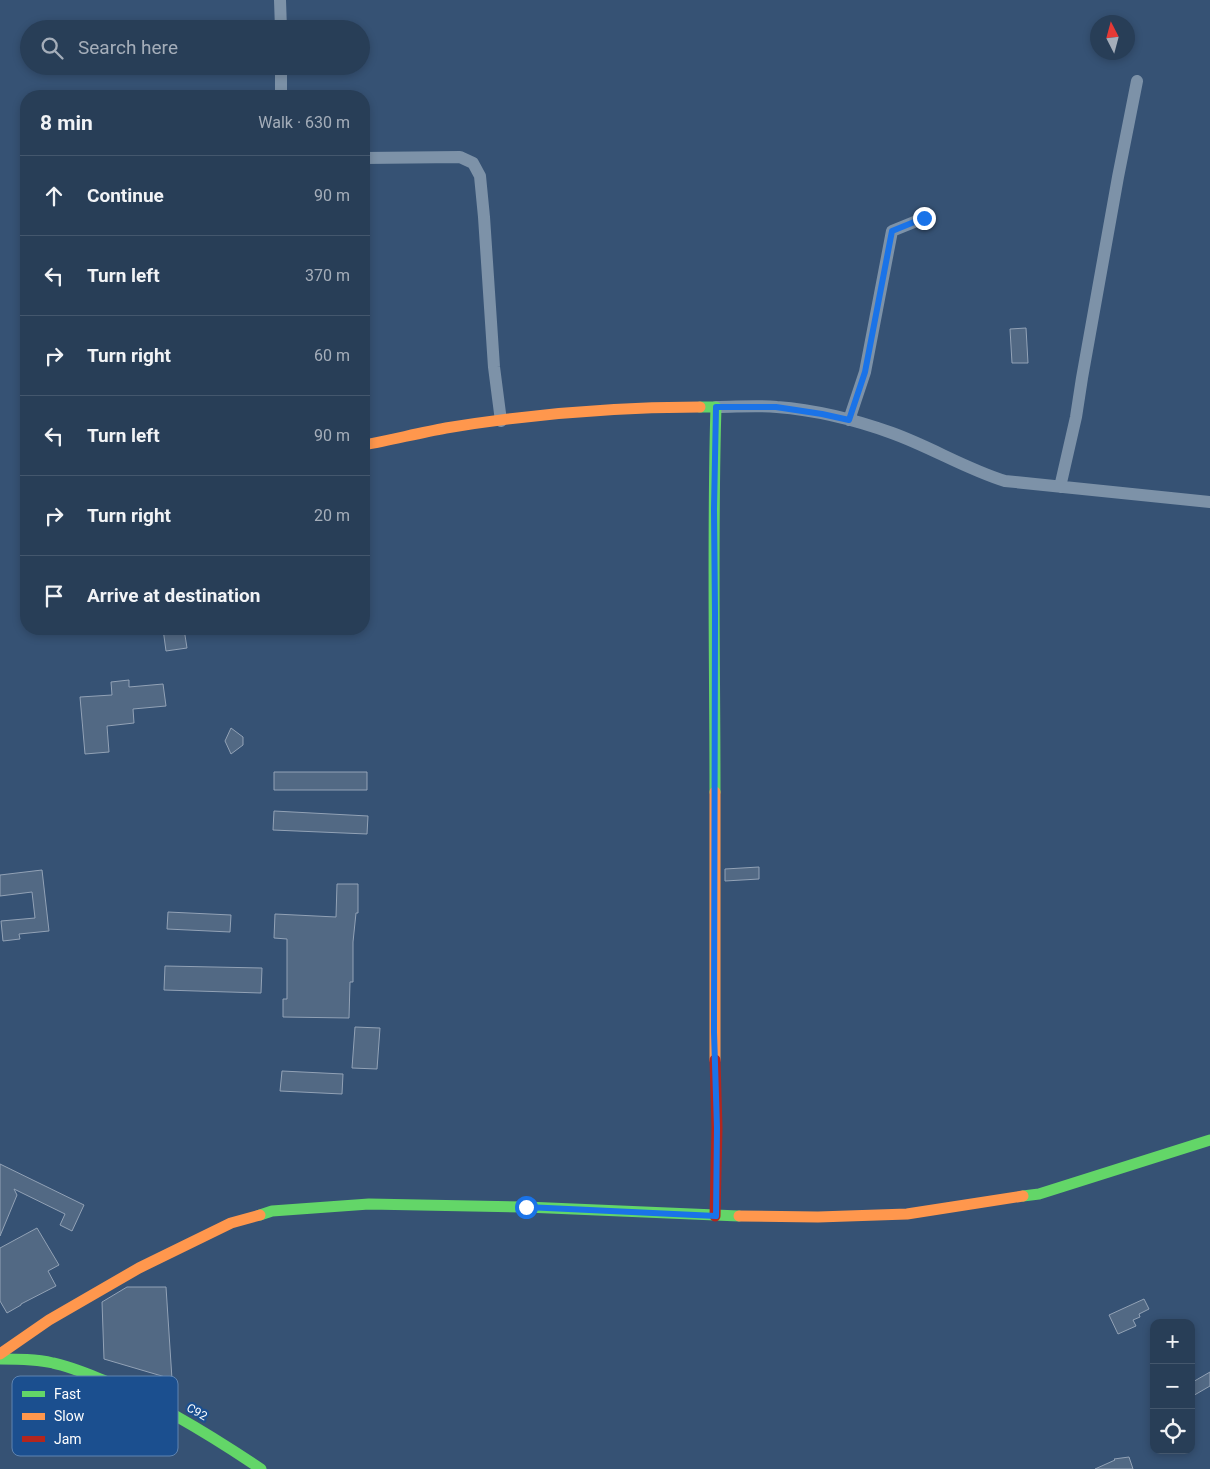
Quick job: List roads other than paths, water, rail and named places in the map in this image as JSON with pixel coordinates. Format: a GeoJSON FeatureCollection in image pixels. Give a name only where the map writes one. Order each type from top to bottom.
{"type":"FeatureCollection","features":[{"type":"Feature","properties":{"kind":"street"},"geometry":{"type":"LineString","coordinates":[[280,0],[281,20]]}},
{"type":"Feature","properties":{"kind":"street"},"geometry":{"type":"LineString","coordinates":[[281,75],[281,90]]}},
{"type":"Feature","properties":{"kind":"street"},"geometry":{"type":"LineString","coordinates":[[1060,487],[1076,417],[1118,177],[1137,81]]}},
{"type":"Feature","properties":{"kind":"street"},"geometry":{"type":"LineString","coordinates":[[370,158],[460,157],[468,160],[477,168],[480,176],[484,217],[493,358],[501,421]]}},
{"type":"Feature","properties":{"kind":"street"},"geometry":{"type":"LineString","coordinates":[[849,420],[865,372],[892,231],[924,218]]}},
{"type":"Feature","properties":{"kind":"street"},"geometry":{"type":"LineString","coordinates":[[716,407],[714,509],[716,1216]]}},
{"type":"Feature","properties":{"kind":"street"},"geometry":{"type":"LineString","coordinates":[[370,444],[459,426],[628,408],[776,407],[849,420],[900,436],[989,476],[1005,481],[1210,502]]}},
{"type":"Feature","properties":{"kind":"street"},"geometry":{"type":"LineString","coordinates":[[0,1354],[49,1320],[139,1268],[231,1222],[272,1211],[369,1204],[526,1207],[716,1216],[818,1217],[886,1215],[967,1206],[1039,1194],[1210,1140]]}},
{"type":"Feature","properties":{"kind":"street","name":"C92"},"geometry":{"type":"LineString","coordinates":[[0,1359],[38,1360],[56,1363],[90,1376]]}},
{"type":"Feature","properties":{"kind":"street","name":"C92"},"geometry":{"type":"LineString","coordinates":[[178,1417],[261,1469]]}}]}
